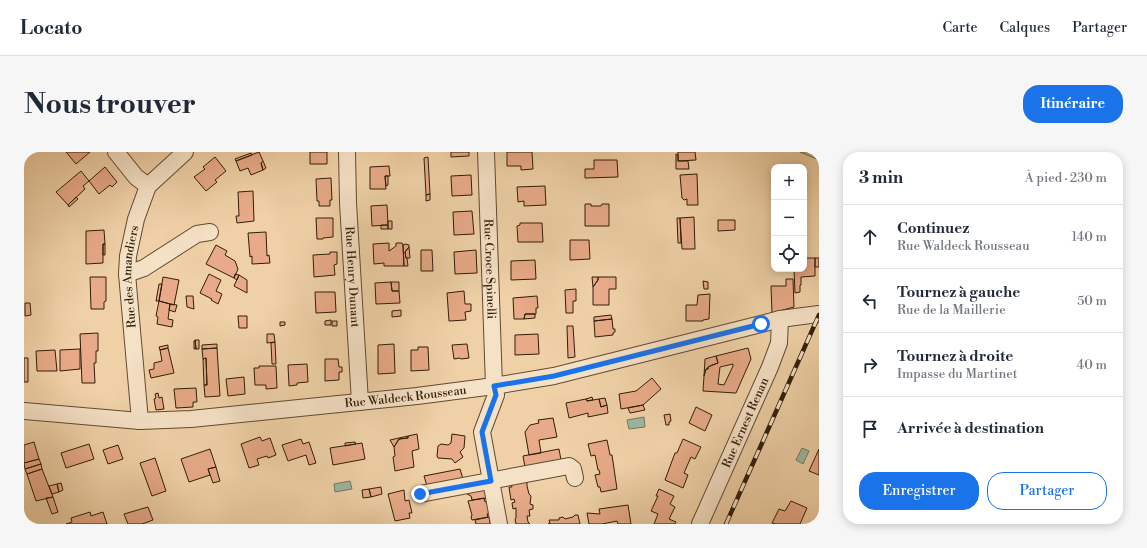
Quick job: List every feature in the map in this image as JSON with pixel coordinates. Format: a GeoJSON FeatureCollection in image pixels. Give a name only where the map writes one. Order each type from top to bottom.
{"type":"FeatureCollection","features":[{"type":"Feature","properties":{"kind":"street"},"geometry":{"type":"LineString","coordinates":[[116,152],[136,177],[148,186]]}},
{"type":"Feature","properties":{"kind":"street","name":"Rue des Amandiers"},"geometry":{"type":"LineString","coordinates":[[140,421],[128,274],[128,256],[136,219],[148,186],[185,152]]}},
{"type":"Feature","properties":{"kind":"street","name":"Rue Henry Dunant"},"geometry":{"type":"LineString","coordinates":[[347,152],[348,203],[360,402]]}},
{"type":"Feature","properties":{"kind":"street","name":"Rue Croce Spinelli"},"geometry":{"type":"LineString","coordinates":[[486,152],[494,386],[496,395],[482,432],[499,524]]}},
{"type":"Feature","properties":{"kind":"street"},"geometry":{"type":"LineString","coordinates":[[128,274],[144,268],[197,234],[210,232]]}},
{"type":"Feature","properties":{"kind":"street","name":"Rue Waldeck Rousseau"},"geometry":{"type":"LineString","coordinates":[[24,411],[140,421],[191,419],[417,396],[494,386],[554,376],[780,319],[819,314]]}},
{"type":"Feature","properties":{"kind":"street","name":"Rue Ernest Renan"},"geometry":{"type":"LineString","coordinates":[[700,524],[770,367],[779,343],[780,319]]}},
{"type":"Feature","properties":{"kind":"street"},"geometry":{"type":"LineString","coordinates":[[420,494],[569,466],[573,469],[574,478]]}},
{"type":"Feature","properties":{"kind":"shaded area"},"geometry":{"type":"Polygon","coordinates":[[[800,152],[819,152],[819,160],[800,152]]]}},
{"type":"Feature","properties":{"kind":"shaded area"},"geometry":{"type":"Polygon","coordinates":[[[644,417],[645,427],[629,429],[627,420],[644,417]]]}},
{"type":"Feature","properties":{"kind":"shaded area"},"geometry":{"type":"Polygon","coordinates":[[[802,448],[809,451],[803,464],[796,460],[802,448]]]}},
{"type":"Feature","properties":{"kind":"shaded area"},"geometry":{"type":"Polygon","coordinates":[[[350,481],[352,489],[335,492],[334,484],[350,481]]]}},
{"type":"Feature","properties":{"kind":"building"},"geometry":{"type":"Polygon","coordinates":[[[66,152],[90,152],[76,164],[66,152]]]}},
{"type":"Feature","properties":{"kind":"building"},"geometry":{"type":"Polygon","coordinates":[[[259,152],[263,161],[261,163],[263,170],[251,175],[248,168],[240,171],[236,161],[259,152]]]}},
{"type":"Feature","properties":{"kind":"building"},"geometry":{"type":"Polygon","coordinates":[[[310,152],[327,152],[327,164],[310,164],[310,152]]]}},
{"type":"Feature","properties":{"kind":"building"},"geometry":{"type":"Polygon","coordinates":[[[451,152],[469,152],[469,156],[451,157],[451,152]]]}},
{"type":"Feature","properties":{"kind":"building"},"geometry":{"type":"Polygon","coordinates":[[[507,152],[532,152],[533,169],[521,170],[521,166],[507,166],[507,152]]]}},
{"type":"Feature","properties":{"kind":"building"},"geometry":{"type":"Polygon","coordinates":[[[678,152],[695,152],[696,160],[678,161],[678,152]]]}},
{"type":"Feature","properties":{"kind":"building"},"geometry":{"type":"Polygon","coordinates":[[[251,153],[252,155],[236,161],[235,159],[251,153]]]}},
{"type":"Feature","properties":{"kind":"building"},"geometry":{"type":"Polygon","coordinates":[[[676,154],[678,155],[678,161],[688,161],[689,169],[676,169],[676,154]]]}},
{"type":"Feature","properties":{"kind":"building"},"geometry":{"type":"Polygon","coordinates":[[[215,157],[226,171],[215,180],[217,182],[206,191],[194,177],[205,169],[203,167],[215,157]]]}},
{"type":"Feature","properties":{"kind":"building"},"geometry":{"type":"Polygon","coordinates":[[[428,157],[430,194],[426,195],[424,158],[428,157]]]}},
{"type":"Feature","properties":{"kind":"building"},"geometry":{"type":"Polygon","coordinates":[[[594,160],[617,160],[618,177],[585,178],[585,169],[594,169],[594,160]]]}},
{"type":"Feature","properties":{"kind":"building"},"geometry":{"type":"Polygon","coordinates":[[[263,161],[266,168],[263,170],[261,163],[263,161]]]}},
{"type":"Feature","properties":{"kind":"building"},"geometry":{"type":"Polygon","coordinates":[[[389,166],[390,176],[385,176],[386,189],[370,189],[370,167],[389,166]]]}},
{"type":"Feature","properties":{"kind":"building"},"geometry":{"type":"Polygon","coordinates":[[[105,167],[117,182],[112,187],[110,185],[99,194],[89,181],[105,167]]]}},
{"type":"Feature","properties":{"kind":"building"},"geometry":{"type":"Polygon","coordinates":[[[81,171],[89,181],[83,186],[85,189],[68,205],[56,192],[81,171]]]}},
{"type":"Feature","properties":{"kind":"building"},"geometry":{"type":"Polygon","coordinates":[[[697,174],[698,205],[687,205],[687,199],[684,200],[682,198],[680,175],[697,174]]]}},
{"type":"Feature","properties":{"kind":"building"},"geometry":{"type":"Polygon","coordinates":[[[471,175],[472,195],[452,196],[451,176],[471,175]]]}},
{"type":"Feature","properties":{"kind":"building"},"geometry":{"type":"Polygon","coordinates":[[[385,176],[388,176],[388,185],[386,186],[385,176]]]}},
{"type":"Feature","properties":{"kind":"building"},"geometry":{"type":"Polygon","coordinates":[[[331,178],[332,200],[330,200],[330,206],[319,206],[319,201],[317,201],[316,179],[331,178]]]}},
{"type":"Feature","properties":{"kind":"building"},"geometry":{"type":"Polygon","coordinates":[[[545,186],[546,205],[524,206],[524,201],[518,202],[517,187],[545,186]]]}},
{"type":"Feature","properties":{"kind":"building"},"geometry":{"type":"Polygon","coordinates":[[[253,191],[254,221],[237,223],[236,216],[239,216],[238,192],[253,191]]]}},
{"type":"Feature","properties":{"kind":"building"},"geometry":{"type":"Polygon","coordinates":[[[430,194],[430,200],[426,201],[426,195],[430,194]]]}},
{"type":"Feature","properties":{"kind":"building"},"geometry":{"type":"Polygon","coordinates":[[[76,197],[78,199],[69,207],[68,205],[76,197]]]}},
{"type":"Feature","properties":{"kind":"building"},"geometry":{"type":"Polygon","coordinates":[[[585,204],[591,204],[591,206],[601,206],[602,204],[609,204],[609,226],[585,226],[585,204]]]}},
{"type":"Feature","properties":{"kind":"building"},"geometry":{"type":"Polygon","coordinates":[[[387,205],[388,225],[372,226],[371,206],[387,205]]]}},
{"type":"Feature","properties":{"kind":"building"},"geometry":{"type":"Polygon","coordinates":[[[472,211],[474,234],[454,235],[453,212],[472,211]]]}},
{"type":"Feature","properties":{"kind":"building"},"geometry":{"type":"Polygon","coordinates":[[[694,217],[695,249],[682,249],[680,218],[694,217]]]}},
{"type":"Feature","properties":{"kind":"building"},"geometry":{"type":"Polygon","coordinates":[[[316,218],[333,218],[333,237],[317,239],[316,218]]]}},
{"type":"Feature","properties":{"kind":"building"},"geometry":{"type":"Polygon","coordinates":[[[677,218],[680,218],[681,243],[678,243],[677,218]]]}},
{"type":"Feature","properties":{"kind":"building"},"geometry":{"type":"Polygon","coordinates":[[[718,220],[735,220],[735,230],[718,231],[718,220]]]}},
{"type":"Feature","properties":{"kind":"building"},"geometry":{"type":"Polygon","coordinates":[[[388,221],[392,221],[392,229],[388,229],[388,221]]]}},
{"type":"Feature","properties":{"kind":"building"},"geometry":{"type":"Polygon","coordinates":[[[520,223],[542,223],[543,242],[518,242],[517,226],[520,225],[520,223]]]}},
{"type":"Feature","properties":{"kind":"building"},"geometry":{"type":"Polygon","coordinates":[[[381,225],[388,225],[388,229],[381,229],[381,225]]]}},
{"type":"Feature","properties":{"kind":"building"},"geometry":{"type":"Polygon","coordinates":[[[104,230],[105,244],[103,244],[103,263],[86,264],[86,231],[104,230]]]}},
{"type":"Feature","properties":{"kind":"building"},"geometry":{"type":"Polygon","coordinates":[[[266,232],[267,256],[269,255],[270,263],[252,264],[248,233],[266,232]]]}},
{"type":"Feature","properties":{"kind":"building"},"geometry":{"type":"Polygon","coordinates":[[[570,240],[589,240],[590,259],[570,260],[570,240]]]}},
{"type":"Feature","properties":{"kind":"building"},"geometry":{"type":"Polygon","coordinates":[[[389,243],[389,251],[396,246],[396,243],[402,243],[404,266],[384,266],[384,263],[374,264],[373,244],[389,243]]]}},
{"type":"Feature","properties":{"kind":"building"},"geometry":{"type":"Polygon","coordinates":[[[103,244],[105,244],[105,255],[103,255],[103,244]]]}},
{"type":"Feature","properties":{"kind":"building"},"geometry":{"type":"Polygon","coordinates":[[[216,245],[227,251],[225,255],[235,261],[238,269],[234,278],[206,264],[216,245]]]}},
{"type":"Feature","properties":{"kind":"building"},"geometry":{"type":"Polygon","coordinates":[[[403,245],[409,245],[405,252],[408,266],[404,266],[403,245]]]}},
{"type":"Feature","properties":{"kind":"building"},"geometry":{"type":"Polygon","coordinates":[[[409,247],[410,258],[406,258],[405,252],[409,247]]]}},
{"type":"Feature","properties":{"kind":"building"},"geometry":{"type":"Polygon","coordinates":[[[421,250],[432,250],[433,271],[421,271],[421,250]]]}},
{"type":"Feature","properties":{"kind":"building"},"geometry":{"type":"Polygon","coordinates":[[[476,250],[477,273],[455,274],[454,252],[476,250]]]}},
{"type":"Feature","properties":{"kind":"building"},"geometry":{"type":"Polygon","coordinates":[[[330,252],[337,252],[337,264],[334,265],[335,275],[314,277],[313,255],[330,254],[330,252]]]}},
{"type":"Feature","properties":{"kind":"building"},"geometry":{"type":"Polygon","coordinates":[[[807,258],[815,258],[815,276],[801,277],[800,292],[795,293],[794,272],[807,272],[807,258]]]}},
{"type":"Feature","properties":{"kind":"building"},"geometry":{"type":"Polygon","coordinates":[[[815,258],[819,258],[819,267],[815,267],[815,258]]]}},
{"type":"Feature","properties":{"kind":"building"},"geometry":{"type":"Polygon","coordinates":[[[535,260],[536,279],[511,280],[511,261],[535,260]]]}},
{"type":"Feature","properties":{"kind":"building"},"geometry":{"type":"Polygon","coordinates":[[[209,274],[221,280],[216,291],[222,294],[218,304],[200,293],[209,274]]]}},
{"type":"Feature","properties":{"kind":"building"},"geometry":{"type":"Polygon","coordinates":[[[235,274],[239,275],[237,280],[234,278],[235,274]]]}},
{"type":"Feature","properties":{"kind":"building"},"geometry":{"type":"Polygon","coordinates":[[[239,275],[247,280],[247,293],[234,286],[239,275]]]}},
{"type":"Feature","properties":{"kind":"building"},"geometry":{"type":"Polygon","coordinates":[[[90,277],[106,277],[106,301],[104,302],[104,309],[91,309],[90,277]]]}},
{"type":"Feature","properties":{"kind":"building"},"geometry":{"type":"Polygon","coordinates":[[[163,277],[179,280],[174,305],[159,301],[163,277]]]}},
{"type":"Feature","properties":{"kind":"building"},"geometry":{"type":"Polygon","coordinates":[[[592,277],[598,277],[598,280],[593,287],[592,277]]]}},
{"type":"Feature","properties":{"kind":"building"},"geometry":{"type":"Polygon","coordinates":[[[598,277],[616,277],[616,289],[609,289],[609,305],[593,305],[593,287],[598,280],[598,277]]]}},
{"type":"Feature","properties":{"kind":"building"},"geometry":{"type":"Polygon","coordinates":[[[786,279],[793,279],[794,307],[772,313],[771,286],[786,286],[786,279]]]}},
{"type":"Feature","properties":{"kind":"building"},"geometry":{"type":"Polygon","coordinates":[[[703,281],[708,282],[708,289],[704,289],[703,281]]]}},
{"type":"Feature","properties":{"kind":"building"},"geometry":{"type":"Polygon","coordinates":[[[391,282],[399,282],[399,291],[392,291],[391,282]]]}},
{"type":"Feature","properties":{"kind":"building"},"geometry":{"type":"Polygon","coordinates":[[[391,282],[392,291],[399,291],[400,303],[376,304],[375,283],[391,282]]]}},
{"type":"Feature","properties":{"kind":"building"},"geometry":{"type":"Polygon","coordinates":[[[159,284],[162,284],[159,301],[156,301],[159,284]]]}},
{"type":"Feature","properties":{"kind":"building"},"geometry":{"type":"Polygon","coordinates":[[[576,289],[576,301],[573,301],[573,313],[566,313],[565,290],[576,289]]]}},
{"type":"Feature","properties":{"kind":"building"},"geometry":{"type":"Polygon","coordinates":[[[464,291],[465,304],[471,304],[471,311],[465,312],[466,320],[449,321],[447,293],[464,291]]]}},
{"type":"Feature","properties":{"kind":"building"},"geometry":{"type":"Polygon","coordinates":[[[315,292],[335,292],[336,312],[316,313],[315,292]]]}},
{"type":"Feature","properties":{"kind":"building"},"geometry":{"type":"Polygon","coordinates":[[[710,294],[709,319],[703,321],[686,321],[686,305],[697,305],[698,295],[710,294]]]}},
{"type":"Feature","properties":{"kind":"building"},"geometry":{"type":"Polygon","coordinates":[[[186,296],[193,296],[194,309],[187,307],[186,296]]]}},
{"type":"Feature","properties":{"kind":"building"},"geometry":{"type":"Polygon","coordinates":[[[537,296],[538,308],[536,308],[536,314],[525,314],[524,319],[514,319],[513,298],[537,296]]]}},
{"type":"Feature","properties":{"kind":"building"},"geometry":{"type":"Polygon","coordinates":[[[159,301],[170,304],[168,319],[173,320],[172,327],[157,324],[158,317],[156,316],[159,301]]]}},
{"type":"Feature","properties":{"kind":"building"},"geometry":{"type":"Polygon","coordinates":[[[25,303],[30,303],[31,315],[25,316],[25,303]]]}},
{"type":"Feature","properties":{"kind":"building"},"geometry":{"type":"Polygon","coordinates":[[[170,304],[177,305],[175,312],[169,310],[170,304]]]}},
{"type":"Feature","properties":{"kind":"building"},"geometry":{"type":"Polygon","coordinates":[[[401,310],[401,316],[392,317],[392,311],[401,310]]]}},
{"type":"Feature","properties":{"kind":"building"},"geometry":{"type":"Polygon","coordinates":[[[525,314],[535,314],[535,318],[524,319],[525,314]]]}},
{"type":"Feature","properties":{"kind":"building"},"geometry":{"type":"Polygon","coordinates":[[[611,315],[612,319],[594,321],[594,317],[611,315]]]}},
{"type":"Feature","properties":{"kind":"building"},"geometry":{"type":"Polygon","coordinates":[[[238,316],[247,316],[247,328],[239,328],[238,316]]]}},
{"type":"Feature","properties":{"kind":"building"},"geometry":{"type":"Polygon","coordinates":[[[612,319],[613,329],[615,329],[613,335],[595,337],[594,321],[612,319]]]}},
{"type":"Feature","properties":{"kind":"building"},"geometry":{"type":"Polygon","coordinates":[[[331,320],[331,325],[325,325],[325,321],[331,320]]]}},
{"type":"Feature","properties":{"kind":"building"},"geometry":{"type":"Polygon","coordinates":[[[332,321],[337,321],[337,326],[332,326],[332,321]]]}},
{"type":"Feature","properties":{"kind":"building"},"geometry":{"type":"Polygon","coordinates":[[[280,322],[285,322],[285,325],[280,326],[280,322]]]}},
{"type":"Feature","properties":{"kind":"building"},"geometry":{"type":"Polygon","coordinates":[[[567,326],[573,326],[575,357],[568,358],[567,326]]]}},
{"type":"Feature","properties":{"kind":"building"},"geometry":{"type":"Polygon","coordinates":[[[98,333],[98,351],[96,351],[96,363],[94,363],[95,383],[82,383],[80,334],[98,333]]]}},
{"type":"Feature","properties":{"kind":"building"},"geometry":{"type":"Polygon","coordinates":[[[267,334],[274,334],[275,342],[267,343],[267,334]]]}},
{"type":"Feature","properties":{"kind":"building"},"geometry":{"type":"Polygon","coordinates":[[[538,334],[539,354],[515,355],[515,335],[538,334]]]}},
{"type":"Feature","properties":{"kind":"building"},"geometry":{"type":"Polygon","coordinates":[[[195,340],[196,349],[194,349],[194,341],[195,340]]]}},
{"type":"Feature","properties":{"kind":"building"},"geometry":{"type":"Polygon","coordinates":[[[195,340],[199,340],[199,349],[196,349],[195,340]]]}},
{"type":"Feature","properties":{"kind":"building"},"geometry":{"type":"Polygon","coordinates":[[[275,342],[276,364],[272,364],[271,343],[275,342]]]}},
{"type":"Feature","properties":{"kind":"building"},"geometry":{"type":"Polygon","coordinates":[[[217,344],[217,348],[202,349],[202,345],[217,344]]]}},
{"type":"Feature","properties":{"kind":"building"},"geometry":{"type":"Polygon","coordinates":[[[394,344],[395,373],[378,374],[378,345],[394,344]]]}},
{"type":"Feature","properties":{"kind":"building"},"geometry":{"type":"Polygon","coordinates":[[[467,344],[469,358],[454,359],[452,345],[467,344]]]}},
{"type":"Feature","properties":{"kind":"building"},"geometry":{"type":"Polygon","coordinates":[[[168,345],[168,348],[160,350],[159,347],[168,345]]]}},
{"type":"Feature","properties":{"kind":"building"},"geometry":{"type":"Polygon","coordinates":[[[418,347],[428,347],[429,370],[411,371],[411,350],[418,350],[418,347]]]}},
{"type":"Feature","properties":{"kind":"building"},"geometry":{"type":"Polygon","coordinates":[[[168,348],[174,373],[151,378],[149,370],[154,369],[154,363],[162,361],[160,350],[168,348]]]}},
{"type":"Feature","properties":{"kind":"building"},"geometry":{"type":"Polygon","coordinates":[[[217,348],[220,396],[205,397],[204,385],[207,385],[206,358],[203,359],[202,349],[217,348]]]}},
{"type":"Feature","properties":{"kind":"building"},"geometry":{"type":"Polygon","coordinates":[[[748,348],[751,359],[736,393],[703,391],[706,369],[718,363],[716,356],[748,348]],[[733,364],[720,367],[718,384],[724,385],[733,364]]]}},
{"type":"Feature","properties":{"kind":"building"},"geometry":{"type":"Polygon","coordinates":[[[80,349],[80,369],[60,371],[60,350],[80,349]]]}},
{"type":"Feature","properties":{"kind":"building"},"geometry":{"type":"Polygon","coordinates":[[[55,350],[57,371],[37,371],[36,351],[55,350]]]}},
{"type":"Feature","properties":{"kind":"building"},"geometry":{"type":"Polygon","coordinates":[[[716,356],[718,363],[708,367],[704,376],[705,359],[716,356]]]}},
{"type":"Feature","properties":{"kind":"building"},"geometry":{"type":"Polygon","coordinates":[[[24,358],[28,358],[28,382],[24,382],[24,358]]]}},
{"type":"Feature","properties":{"kind":"building"},"geometry":{"type":"Polygon","coordinates":[[[206,358],[207,385],[204,385],[203,359],[206,358]]]}},
{"type":"Feature","properties":{"kind":"building"},"geometry":{"type":"Polygon","coordinates":[[[325,359],[338,359],[339,367],[342,367],[342,372],[339,372],[339,380],[325,381],[325,359]]]}},
{"type":"Feature","properties":{"kind":"building"},"geometry":{"type":"Polygon","coordinates":[[[307,364],[308,382],[297,383],[297,385],[289,386],[288,365],[307,364]]]}},
{"type":"Feature","properties":{"kind":"building"},"geometry":{"type":"Polygon","coordinates":[[[259,366],[276,366],[277,388],[266,389],[266,385],[255,385],[254,368],[259,368],[259,366]]]}},
{"type":"Feature","properties":{"kind":"building"},"geometry":{"type":"Polygon","coordinates":[[[244,377],[245,394],[228,396],[226,379],[244,377]]]}},
{"type":"Feature","properties":{"kind":"building"},"geometry":{"type":"Polygon","coordinates":[[[652,378],[661,389],[643,405],[621,409],[619,394],[636,391],[652,378]]]}},
{"type":"Feature","properties":{"kind":"building"},"geometry":{"type":"Polygon","coordinates":[[[196,388],[197,402],[193,402],[193,407],[176,408],[174,389],[196,388]]]}},
{"type":"Feature","properties":{"kind":"building"},"geometry":{"type":"Polygon","coordinates":[[[158,393],[159,398],[162,397],[164,409],[156,410],[154,399],[156,398],[155,394],[158,393]]]}},
{"type":"Feature","properties":{"kind":"building"},"geometry":{"type":"Polygon","coordinates":[[[592,397],[593,400],[587,401],[586,399],[592,397]]]}},
{"type":"Feature","properties":{"kind":"building"},"geometry":{"type":"Polygon","coordinates":[[[605,398],[607,405],[601,407],[599,399],[605,398]]]}},
{"type":"Feature","properties":{"kind":"building"},"geometry":{"type":"Polygon","coordinates":[[[586,399],[587,401],[599,399],[601,407],[607,405],[608,413],[588,417],[588,413],[569,418],[566,403],[586,399]]]}},
{"type":"Feature","properties":{"kind":"building"},"geometry":{"type":"Polygon","coordinates":[[[643,405],[645,410],[630,413],[628,408],[643,405]]]}},
{"type":"Feature","properties":{"kind":"building"},"geometry":{"type":"Polygon","coordinates":[[[696,407],[712,415],[705,431],[689,423],[696,407]]]}},
{"type":"Feature","properties":{"kind":"building"},"geometry":{"type":"Polygon","coordinates":[[[670,414],[671,421],[669,422],[669,425],[666,425],[664,415],[670,414]]]}},
{"type":"Feature","properties":{"kind":"building"},"geometry":{"type":"Polygon","coordinates":[[[553,418],[557,437],[539,440],[541,453],[529,455],[525,432],[530,425],[539,423],[538,420],[553,418]]]}},
{"type":"Feature","properties":{"kind":"building"},"geometry":{"type":"Polygon","coordinates":[[[417,434],[419,449],[412,451],[414,467],[395,471],[393,457],[395,456],[394,447],[399,439],[408,438],[408,436],[417,434]]]}},
{"type":"Feature","properties":{"kind":"building"},"geometry":{"type":"Polygon","coordinates":[[[452,434],[465,436],[464,448],[460,452],[463,457],[455,463],[452,459],[438,458],[437,456],[438,446],[441,444],[448,445],[451,443],[452,434]]]}},
{"type":"Feature","properties":{"kind":"building"},"geometry":{"type":"Polygon","coordinates":[[[408,436],[408,438],[399,439],[394,447],[390,440],[408,436]]]}},
{"type":"Feature","properties":{"kind":"building"},"geometry":{"type":"Polygon","coordinates":[[[260,437],[262,441],[270,438],[276,455],[268,458],[267,456],[257,459],[259,465],[249,468],[241,444],[260,437]]]}},
{"type":"Feature","properties":{"kind":"building"},"geometry":{"type":"Polygon","coordinates":[[[301,439],[303,444],[309,442],[316,463],[309,465],[306,455],[288,461],[282,445],[301,439]]]}},
{"type":"Feature","properties":{"kind":"building"},"geometry":{"type":"Polygon","coordinates":[[[683,439],[701,447],[695,459],[691,457],[684,473],[688,475],[683,488],[665,480],[675,453],[677,453],[683,439]]]}},
{"type":"Feature","properties":{"kind":"building"},"geometry":{"type":"Polygon","coordinates":[[[607,440],[610,455],[612,455],[617,489],[601,492],[595,475],[600,474],[595,455],[591,456],[588,444],[607,440]]]}},
{"type":"Feature","properties":{"kind":"building"},"geometry":{"type":"Polygon","coordinates":[[[34,442],[39,459],[24,463],[24,445],[34,442]]]}},
{"type":"Feature","properties":{"kind":"building"},"geometry":{"type":"Polygon","coordinates":[[[355,442],[356,444],[345,446],[345,443],[355,442]]]}},
{"type":"Feature","properties":{"kind":"building"},"geometry":{"type":"Polygon","coordinates":[[[362,443],[365,459],[333,465],[330,448],[362,443]]]}},
{"type":"Feature","properties":{"kind":"building"},"geometry":{"type":"Polygon","coordinates":[[[89,444],[94,459],[66,468],[61,453],[89,444]]]}},
{"type":"Feature","properties":{"kind":"building"},"geometry":{"type":"Polygon","coordinates":[[[118,445],[123,459],[108,464],[103,450],[118,445]]]}},
{"type":"Feature","properties":{"kind":"building"},"geometry":{"type":"Polygon","coordinates":[[[210,449],[216,467],[208,469],[210,475],[189,482],[181,459],[210,449]]]}},
{"type":"Feature","properties":{"kind":"building"},"geometry":{"type":"Polygon","coordinates":[[[559,449],[561,460],[525,467],[523,456],[559,449]]]}},
{"type":"Feature","properties":{"kind":"building"},"geometry":{"type":"Polygon","coordinates":[[[819,449],[819,475],[809,471],[819,449]]]}},
{"type":"Feature","properties":{"kind":"building"},"geometry":{"type":"Polygon","coordinates":[[[155,458],[166,491],[152,496],[140,463],[155,458]]]}},
{"type":"Feature","properties":{"kind":"building"},"geometry":{"type":"Polygon","coordinates":[[[39,459],[41,464],[25,469],[24,463],[39,459]]]}},
{"type":"Feature","properties":{"kind":"building"},"geometry":{"type":"Polygon","coordinates":[[[41,464],[42,469],[27,474],[25,469],[41,464]]]}},
{"type":"Feature","properties":{"kind":"building"},"geometry":{"type":"Polygon","coordinates":[[[216,467],[220,481],[213,483],[208,469],[216,467]]]}},
{"type":"Feature","properties":{"kind":"building"},"geometry":{"type":"Polygon","coordinates":[[[42,469],[53,497],[36,501],[27,474],[42,469]]]}},
{"type":"Feature","properties":{"kind":"building"},"geometry":{"type":"Polygon","coordinates":[[[460,469],[463,479],[427,486],[424,476],[460,469]]]}},
{"type":"Feature","properties":{"kind":"building"},"geometry":{"type":"Polygon","coordinates":[[[527,480],[529,494],[531,496],[530,504],[533,505],[533,509],[529,510],[530,516],[527,516],[530,524],[516,524],[516,508],[513,509],[512,503],[515,502],[514,499],[511,500],[509,487],[512,487],[511,483],[527,480]]]}},
{"type":"Feature","properties":{"kind":"building"},"geometry":{"type":"Polygon","coordinates":[[[61,483],[63,490],[59,492],[57,484],[61,483]]]}},
{"type":"Feature","properties":{"kind":"building"},"geometry":{"type":"Polygon","coordinates":[[[57,484],[59,492],[52,494],[49,486],[57,484]]]}},
{"type":"Feature","properties":{"kind":"building"},"geometry":{"type":"Polygon","coordinates":[[[381,487],[382,494],[371,497],[369,489],[381,487]]]}},
{"type":"Feature","properties":{"kind":"building"},"geometry":{"type":"Polygon","coordinates":[[[369,489],[371,497],[363,498],[362,490],[369,489]]]}},
{"type":"Feature","properties":{"kind":"building"},"geometry":{"type":"Polygon","coordinates":[[[467,489],[485,489],[487,498],[472,500],[471,496],[467,494],[467,489]]]}},
{"type":"Feature","properties":{"kind":"building"},"geometry":{"type":"Polygon","coordinates":[[[659,489],[674,496],[670,504],[675,507],[669,519],[676,522],[675,524],[654,524],[658,514],[651,511],[658,496],[656,496],[659,489]]]}},
{"type":"Feature","properties":{"kind":"building"},"geometry":{"type":"Polygon","coordinates":[[[404,490],[405,501],[409,500],[412,513],[409,513],[410,518],[395,521],[388,494],[404,490]]]}},
{"type":"Feature","properties":{"kind":"building"},"geometry":{"type":"Polygon","coordinates":[[[53,497],[58,512],[52,514],[46,498],[53,497]]]}},
{"type":"Feature","properties":{"kind":"building"},"geometry":{"type":"Polygon","coordinates":[[[484,498],[485,502],[488,501],[490,513],[487,514],[488,517],[472,520],[468,501],[484,498]]]}},
{"type":"Feature","properties":{"kind":"building"},"geometry":{"type":"Polygon","coordinates":[[[791,501],[807,508],[800,524],[772,523],[779,509],[785,511],[791,501]]]}},
{"type":"Feature","properties":{"kind":"building"},"geometry":{"type":"Polygon","coordinates":[[[628,505],[631,524],[618,524],[617,521],[602,524],[589,524],[587,513],[600,514],[599,509],[628,505]]]}},
{"type":"Feature","properties":{"kind":"building"},"geometry":{"type":"Polygon","coordinates":[[[148,507],[153,520],[142,524],[128,524],[124,514],[148,507]]]}},
{"type":"Feature","properties":{"kind":"building"},"geometry":{"type":"Polygon","coordinates":[[[90,512],[91,516],[103,512],[107,524],[66,524],[72,522],[71,518],[90,512]]]}},
{"type":"Feature","properties":{"kind":"building"},"geometry":{"type":"Polygon","coordinates":[[[578,515],[580,524],[548,524],[550,523],[549,520],[559,520],[559,518],[563,517],[565,519],[578,515]]]}},
{"type":"Feature","properties":{"kind":"building"},"geometry":{"type":"Polygon","coordinates":[[[489,517],[490,523],[492,524],[476,524],[475,520],[489,517]]]}},
{"type":"Feature","properties":{"kind":"railway"},"geometry":{"type":"LineString","coordinates":[[726,524],[819,315]]}},
{"type":"Feature","properties":{"kind":"route"},"geometry":{"type":"LineString","coordinates":[[420,494],[491,481],[482,432],[496,395],[494,386],[554,376],[761,324]]}}]}
